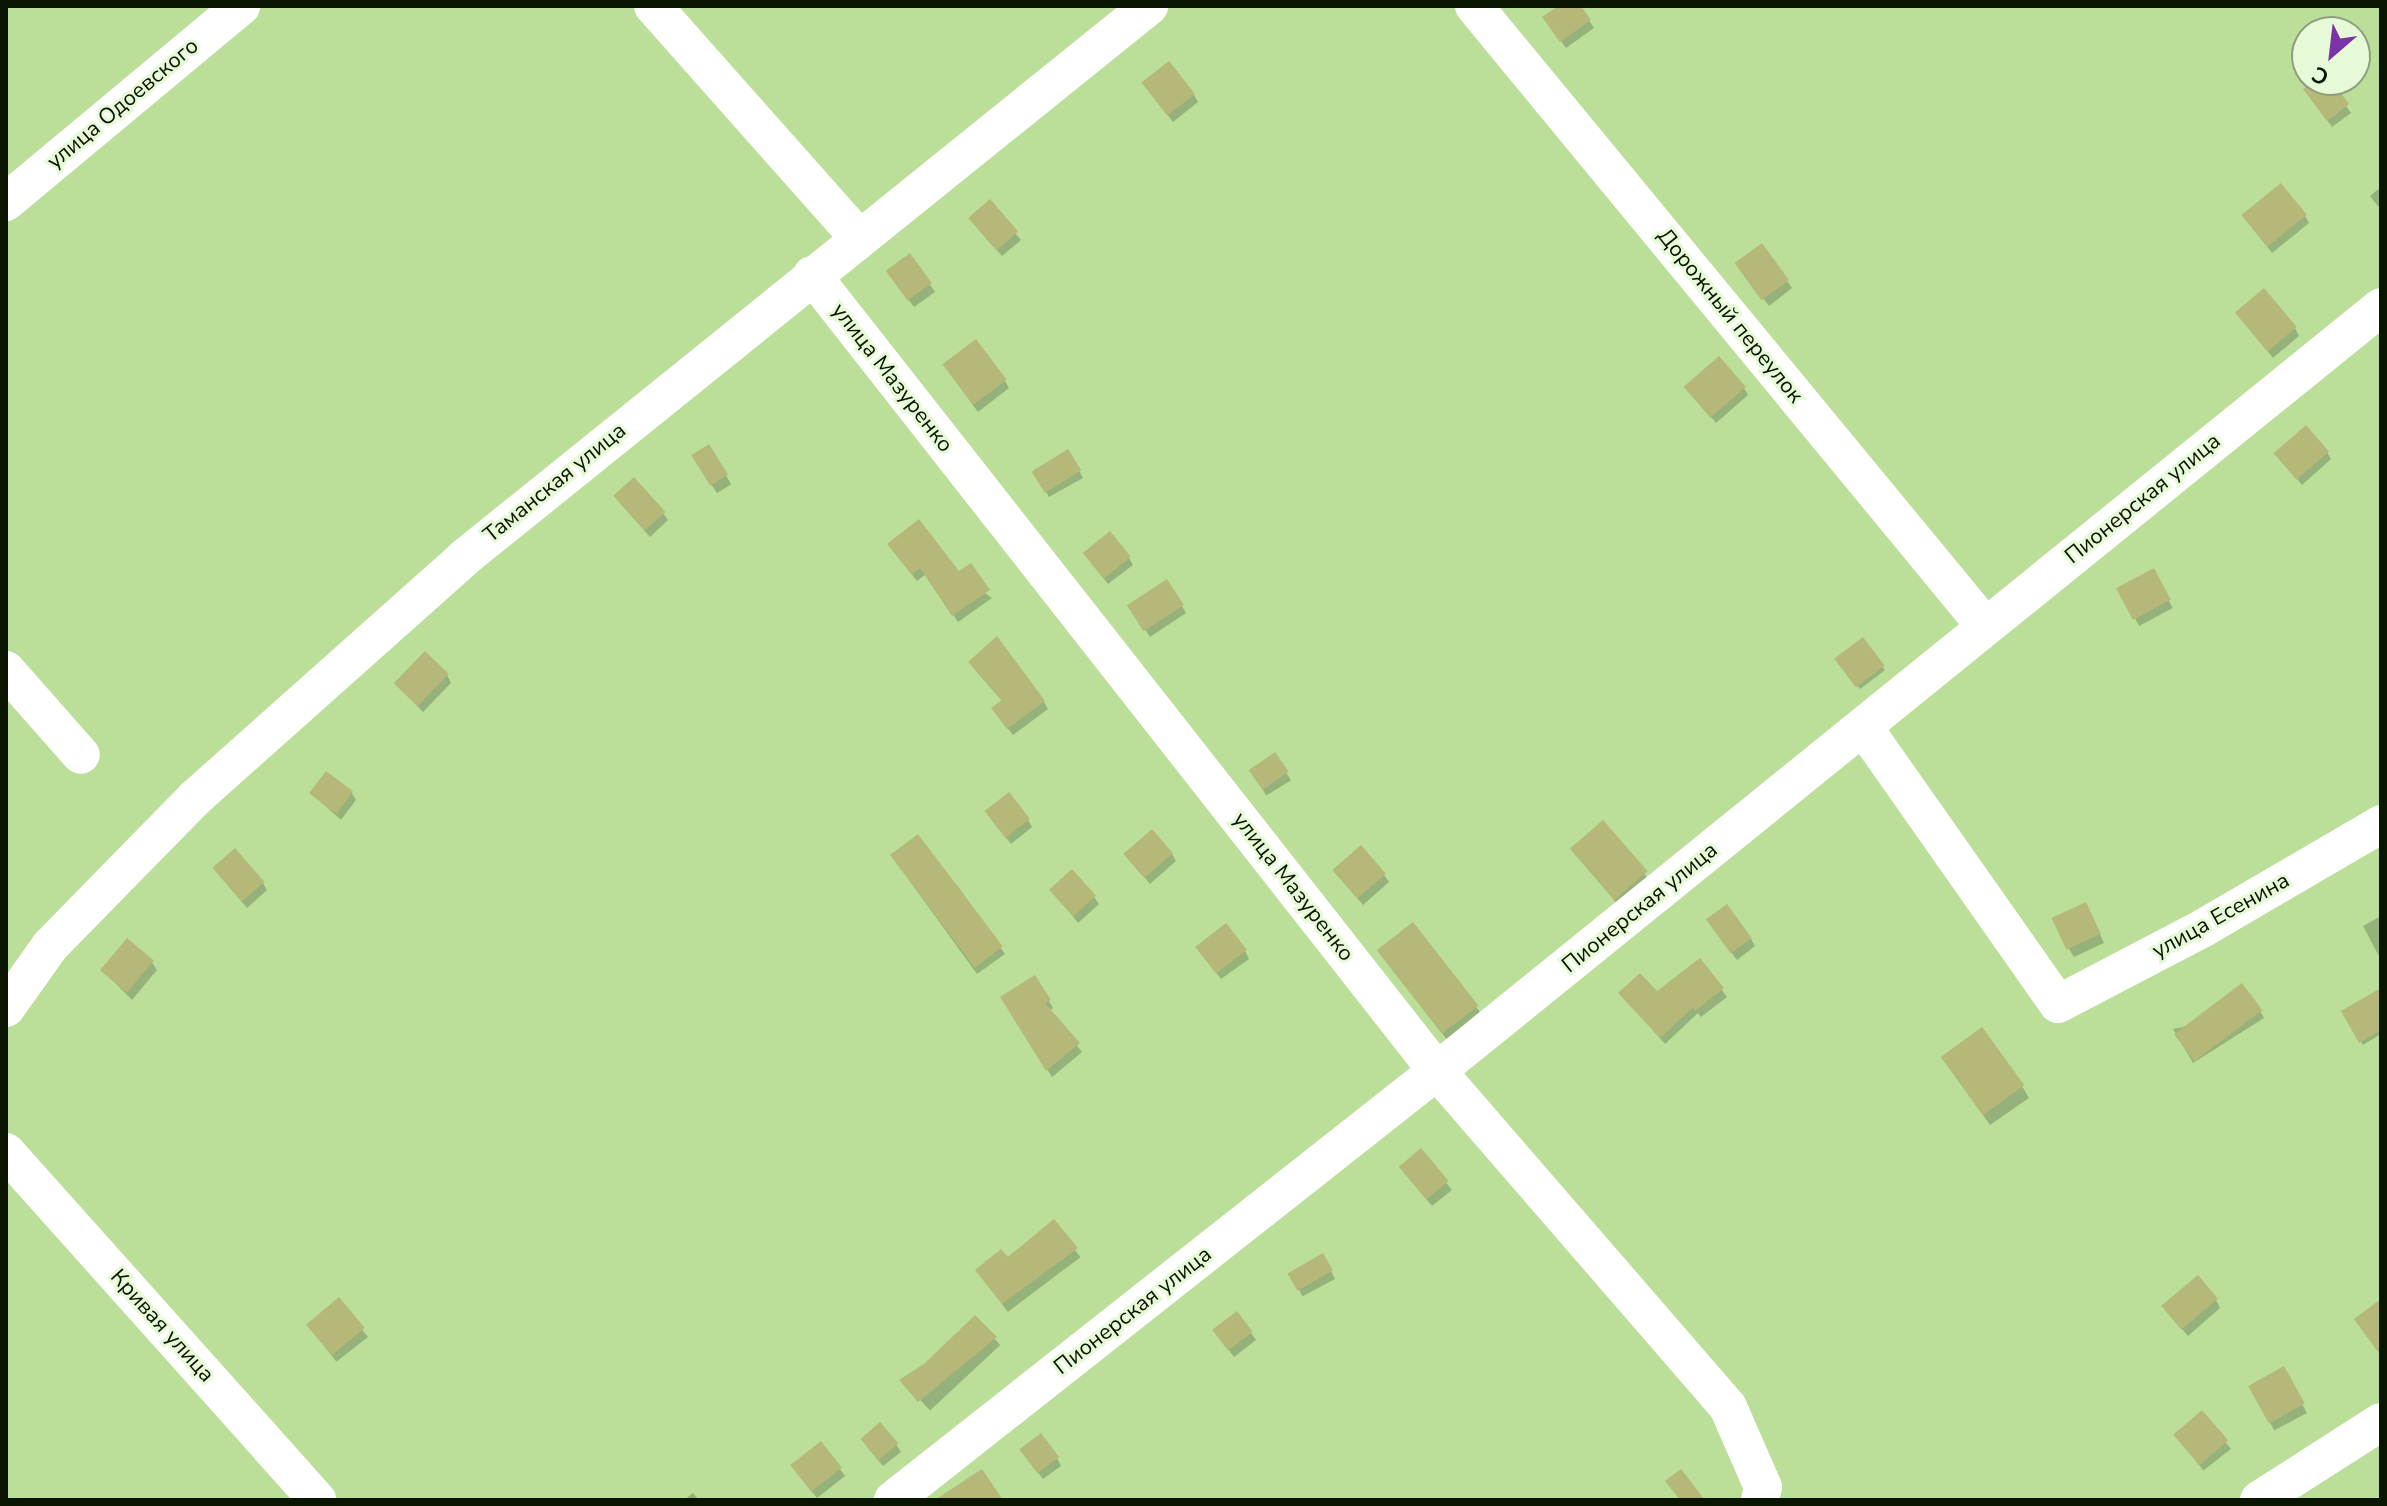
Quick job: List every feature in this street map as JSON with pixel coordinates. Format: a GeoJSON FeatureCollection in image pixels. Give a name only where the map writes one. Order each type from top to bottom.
{"type":"FeatureCollection","features":[{"type":"Feature","properties":{"kind":"street","name":"улица Одоевского"},"geometry":{"type":"LineString","coordinates":[[6,202],[241,6]]}},
{"type":"Feature","properties":{"kind":"street"},"geometry":{"type":"LineString","coordinates":[[653,6],[859,238]]}},
{"type":"Feature","properties":{"kind":"street","name":"Таманская улица"},"geometry":{"type":"LineString","coordinates":[[6,1008],[50,946],[195,798],[464,558],[1149,6]]}},
{"type":"Feature","properties":{"kind":"street","name":"Дорожный переулок"},"geometry":{"type":"LineString","coordinates":[[1474,6],[1985,626]]}},
{"type":"Feature","properties":{"kind":"street","name":"улица Мазуренко"},"geometry":{"type":"LineString","coordinates":[[812,275],[1437,1071],[1728,1407],[1763,1487],[1760,1500]]}},
{"type":"Feature","properties":{"kind":"street","name":"Пионерская улица"},"geometry":{"type":"LineString","coordinates":[[893,1500],[1437,1071],[2381,307]]}},
{"type":"Feature","properties":{"kind":"street"},"geometry":{"type":"LineString","coordinates":[[6,670],[81,755]]}},
{"type":"Feature","properties":{"kind":"street","name":"улица Есенина"},"geometry":{"type":"LineString","coordinates":[[1864,728],[2058,1004],[2205,927],[2381,824]]}},
{"type":"Feature","properties":{"kind":"street","name":"Кривая улица"},"geometry":{"type":"LineString","coordinates":[[6,1152],[317,1500]]}},
{"type":"Feature","properties":{"kind":"street"},"geometry":{"type":"LineString","coordinates":[[2259,1500],[2381,1422]]}},
{"type":"Feature","properties":{"kind":"building"},"geometry":{"type":"Polygon","coordinates":[[[1558,6],[1581,6],[1591,20],[1560,42],[1542,17],[1558,6]]]}},
{"type":"Feature","properties":{"kind":"building"},"geometry":{"type":"Polygon","coordinates":[[[1169,61],[1195,94],[1167,116],[1141,83],[1169,61]]]}},
{"type":"Feature","properties":{"kind":"building"},"geometry":{"type":"Polygon","coordinates":[[[2308,96],[2343,96],[2349,104],[2327,121],[2308,96]]]}},
{"type":"Feature","properties":{"kind":"building"},"geometry":{"type":"Polygon","coordinates":[[[2281,183],[2307,215],[2267,247],[2241,215],[2281,183]]]}},
{"type":"Feature","properties":{"kind":"building"},"geometry":{"type":"Polygon","coordinates":[[[990,199],[1018,231],[996,250],[968,218],[990,199]]]}},
{"type":"Feature","properties":{"kind":"building"},"geometry":{"type":"Polygon","coordinates":[[[1762,243],[1789,280],[1762,300],[1734,263],[1762,243]]]}},
{"type":"Feature","properties":{"kind":"building"},"geometry":{"type":"Polygon","coordinates":[[[910,253],[932,283],[907,301],[886,271],[910,253]]]}},
{"type":"Feature","properties":{"kind":"building"},"geometry":{"type":"Polygon","coordinates":[[[2264,288],[2297,327],[2268,351],[2235,312],[2264,288]]]}},
{"type":"Feature","properties":{"kind":"building"},"geometry":{"type":"Polygon","coordinates":[[[976,339],[1007,380],[973,405],[942,364],[976,339]]]}},
{"type":"Feature","properties":{"kind":"building"},"geometry":{"type":"Polygon","coordinates":[[[1719,356],[1746,387],[1710,418],[1684,387],[1719,356]]]}},
{"type":"Feature","properties":{"kind":"building"},"geometry":{"type":"Polygon","coordinates":[[[2306,425],[2329,451],[2297,480],[2274,453],[2306,425]]]}},
{"type":"Feature","properties":{"kind":"building"},"geometry":{"type":"Polygon","coordinates":[[[709,444],[728,475],[710,486],[691,455],[709,444]]]}},
{"type":"Feature","properties":{"kind":"building"},"geometry":{"type":"Polygon","coordinates":[[[1068,449],[1081,470],[1045,493],[1032,472],[1068,449]]]}},
{"type":"Feature","properties":{"kind":"building"},"geometry":{"type":"Polygon","coordinates":[[[634,477],[665,512],[645,531],[613,496],[634,477]]]}},
{"type":"Feature","properties":{"kind":"building"},"geometry":{"type":"Polygon","coordinates":[[[919,519],[959,571],[971,563],[990,590],[952,616],[920,568],[912,575],[887,544],[919,519]]]}},
{"type":"Feature","properties":{"kind":"building"},"geometry":{"type":"Polygon","coordinates":[[[1110,531],[1131,557],[1104,579],[1083,553],[1110,531]]]}},
{"type":"Feature","properties":{"kind":"building"},"geometry":{"type":"Polygon","coordinates":[[[2154,568],[2171,600],[2133,620],[2116,588],[2154,568]]]}},
{"type":"Feature","properties":{"kind":"building"},"geometry":{"type":"Polygon","coordinates":[[[1167,579],[1184,605],[1144,631],[1127,605],[1167,579]]]}},
{"type":"Feature","properties":{"kind":"building"},"geometry":{"type":"Polygon","coordinates":[[[997,636],[1045,701],[1007,729],[991,708],[1002,700],[968,662],[997,636]]]}},
{"type":"Feature","properties":{"kind":"building"},"geometry":{"type":"Polygon","coordinates":[[[1863,637],[1885,666],[1856,687],[1834,659],[1863,637]]]}},
{"type":"Feature","properties":{"kind":"building"},"geometry":{"type":"Polygon","coordinates":[[[425,651],[449,674],[417,706],[394,683],[425,651]]]}},
{"type":"Feature","properties":{"kind":"building"},"geometry":{"type":"Polygon","coordinates":[[[1275,752],[1289,772],[1263,790],[1249,770],[1275,752]]]}},
{"type":"Feature","properties":{"kind":"building"},"geometry":{"type":"Polygon","coordinates":[[[326,771],[353,791],[336,814],[309,793],[326,771]]]}},
{"type":"Feature","properties":{"kind":"building"},"geometry":{"type":"Polygon","coordinates":[[[1009,792],[1030,819],[1006,838],[985,811],[1009,792]]]}},
{"type":"Feature","properties":{"kind":"building"},"geometry":{"type":"Polygon","coordinates":[[[1603,820],[1648,871],[1614,900],[1570,849],[1603,820]]]}},
{"type":"Feature","properties":{"kind":"building"},"geometry":{"type":"Polygon","coordinates":[[[1152,829],[1173,853],[1144,878],[1123,854],[1152,829]]]}},
{"type":"Feature","properties":{"kind":"building"},"geometry":{"type":"Polygon","coordinates":[[[918,834],[1003,947],[975,968],[890,855],[918,834]]]}},
{"type":"Feature","properties":{"kind":"building"},"geometry":{"type":"Polygon","coordinates":[[[1361,845],[1386,874],[1357,899],[1332,870],[1361,845]]]}},
{"type":"Feature","properties":{"kind":"building"},"geometry":{"type":"Polygon","coordinates":[[[235,848],[265,882],[242,902],[212,868],[235,848]]]}},
{"type":"Feature","properties":{"kind":"building"},"geometry":{"type":"Polygon","coordinates":[[[1072,869],[1096,896],[1073,916],[1049,890],[1072,869]]]}},
{"type":"Feature","properties":{"kind":"building"},"geometry":{"type":"Polygon","coordinates":[[[2086,902],[2101,934],[2066,950],[2052,918],[2086,902]]]}},
{"type":"Feature","properties":{"kind":"building"},"geometry":{"type":"Polygon","coordinates":[[[1727,904],[1752,938],[1731,953],[1706,919],[1727,904]]]}},
{"type":"Feature","properties":{"kind":"building"},"geometry":{"type":"Polygon","coordinates":[[[1413,922],[1478,1006],[1442,1034],[1377,950],[1413,922]]]}},
{"type":"Feature","properties":{"kind":"building"},"geometry":{"type":"Polygon","coordinates":[[[1226,923],[1247,950],[1216,974],[1195,947],[1226,923]]]}},
{"type":"Feature","properties":{"kind":"building"},"geometry":{"type":"Polygon","coordinates":[[[127,938],[154,960],[127,993],[100,970],[127,938]]]}},
{"type":"Feature","properties":{"kind":"building"},"geometry":{"type":"Polygon","coordinates":[[[1700,958],[1724,988],[1695,1011],[1693,1007],[1660,1038],[1618,993],[1640,973],[1657,991],[1700,958]]]}},
{"type":"Feature","properties":{"kind":"building"},"geometry":{"type":"Polygon","coordinates":[[[1035,975],[1051,1000],[1045,1003],[1080,1043],[1046,1071],[1000,997],[1035,975]]]}},
{"type":"Feature","properties":{"kind":"building"},"geometry":{"type":"Polygon","coordinates":[[[2242,983],[2262,1010],[2195,1061],[2174,1034],[2242,983]]]}},
{"type":"Feature","properties":{"kind":"building"},"geometry":{"type":"Polygon","coordinates":[[[2381,988],[2381,1030],[2359,1043],[2341,1011],[2381,988]]]}},
{"type":"Feature","properties":{"kind":"building"},"geometry":{"type":"Polygon","coordinates":[[[1982,1027],[2024,1085],[1983,1115],[1941,1057],[1982,1027]]]}},
{"type":"Feature","properties":{"kind":"building"},"geometry":{"type":"Polygon","coordinates":[[[1421,1148],[1449,1181],[1426,1200],[1399,1167],[1421,1148]]]}},
{"type":"Feature","properties":{"kind":"building"},"geometry":{"type":"Polygon","coordinates":[[[1054,1219],[1078,1248],[1002,1304],[975,1270],[1001,1249],[1008,1257],[1054,1219]]]}},
{"type":"Feature","properties":{"kind":"building"},"geometry":{"type":"Polygon","coordinates":[[[1323,1253],[1333,1270],[1297,1291],[1287,1274],[1323,1253]]]}},
{"type":"Feature","properties":{"kind":"building"},"geometry":{"type":"Polygon","coordinates":[[[2198,1275],[2218,1299],[2181,1330],[2161,1306],[2198,1275]]]}},
{"type":"Feature","properties":{"kind":"building"},"geometry":{"type":"Polygon","coordinates":[[[339,1297],[365,1328],[332,1355],[306,1325],[339,1297]]]}},
{"type":"Feature","properties":{"kind":"building"},"geometry":{"type":"Polygon","coordinates":[[[2381,1299],[2381,1356],[2354,1319],[2381,1299]]]}},
{"type":"Feature","properties":{"kind":"building"},"geometry":{"type":"Polygon","coordinates":[[[1237,1311],[1253,1332],[1228,1350],[1212,1330],[1237,1311]]]}},
{"type":"Feature","properties":{"kind":"building"},"geometry":{"type":"Polygon","coordinates":[[[975,1315],[997,1337],[918,1402],[899,1380],[924,1364],[975,1315]]]}},
{"type":"Feature","properties":{"kind":"building"},"geometry":{"type":"Polygon","coordinates":[[[2284,1366],[2305,1404],[2269,1423],[2248,1386],[2284,1366]]]}},
{"type":"Feature","properties":{"kind":"building"},"geometry":{"type":"Polygon","coordinates":[[[2202,1410],[2228,1440],[2200,1465],[2173,1435],[2202,1410]]]}},
{"type":"Feature","properties":{"kind":"building"},"geometry":{"type":"Polygon","coordinates":[[[880,1422],[898,1443],[879,1460],[860,1439],[880,1422]]]}},
{"type":"Feature","properties":{"kind":"building"},"geometry":{"type":"Polygon","coordinates":[[[1041,1433],[1059,1457],[1037,1473],[1019,1449],[1041,1433]]]}},
{"type":"Feature","properties":{"kind":"building"},"geometry":{"type":"Polygon","coordinates":[[[821,1441],[842,1468],[811,1492],[790,1465],[821,1441]]]}},
{"type":"Feature","properties":{"kind":"building"},"geometry":{"type":"Polygon","coordinates":[[[982,1469],[1003,1500],[935,1500],[982,1469]]]}},
{"type":"Feature","properties":{"kind":"building"},"geometry":{"type":"Polygon","coordinates":[[[1681,1469],[1705,1500],[1680,1500],[1665,1481],[1681,1469]]]}}]}
